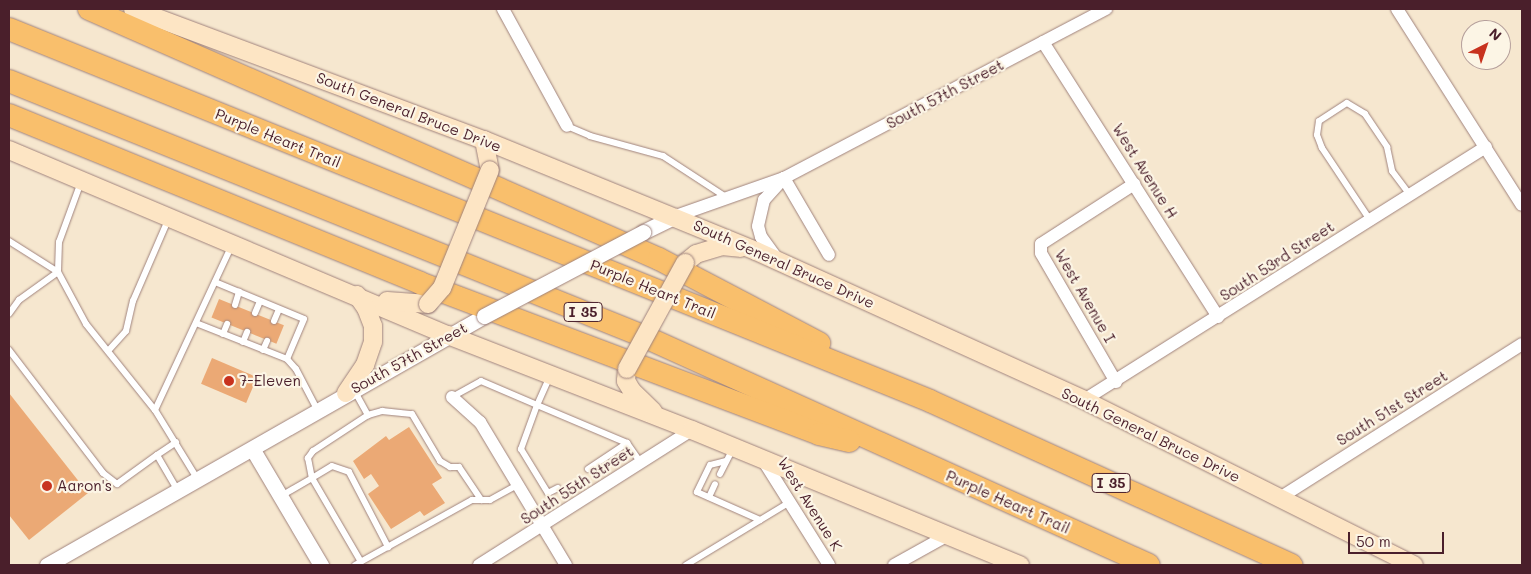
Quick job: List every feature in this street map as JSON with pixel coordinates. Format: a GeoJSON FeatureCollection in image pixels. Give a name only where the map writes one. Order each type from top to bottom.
{"type":"FeatureCollection","features":[{"type":"Feature","properties":{"kind":"highway"},"geometry":{"type":"LineString","coordinates":[[90,9],[659,259],[930,401]]}},
{"type":"Feature","properties":{"kind":"highway","name":"Purple Heart Trail"},"geometry":{"type":"LineString","coordinates":[[9,29],[930,401],[1291,565]]}},
{"type":"Feature","properties":{"kind":"highway","name":"Purple Heart Trail"},"geometry":{"type":"LineString","coordinates":[[9,80],[643,336],[1149,565]]}},
{"type":"Feature","properties":{"kind":"highway"},"geometry":{"type":"LineString","coordinates":[[9,115],[420,283],[819,434],[911,458]]}},
{"type":"Feature","properties":{"kind":"main road","name":"South General Bruce Drive"},"geometry":{"type":"LineString","coordinates":[[134,9],[484,140],[676,216],[1084,400],[1278,499],[1414,565]]}},
{"type":"Feature","properties":{"kind":"main road"},"geometry":{"type":"LineString","coordinates":[[357,296],[414,306],[428,304],[442,288],[490,170],[484,140]]}},
{"type":"Feature","properties":{"kind":"main road"},"geometry":{"type":"LineString","coordinates":[[9,150],[448,335],[692,430],[730,454],[764,460],[1020,565]]}},
{"type":"Feature","properties":{"kind":"main road"},"geometry":{"type":"LineString","coordinates":[[660,418],[632,391],[626,381],[627,370],[685,263],[696,254],[722,246],[756,251]]}},
{"type":"Feature","properties":{"kind":"main road"},"geometry":{"type":"LineString","coordinates":[[350,391],[365,365],[373,342],[373,326],[366,308],[357,296]]}},
{"type":"Feature","properties":{"kind":"street"},"geometry":{"type":"LineString","coordinates":[[504,9],[567,126]]}},
{"type":"Feature","properties":{"kind":"street","name":"South 57th Street"},"geometry":{"type":"LineString","coordinates":[[48,565],[253,450],[350,391],[484,316],[676,216],[784,178],[1106,9]]}},
{"type":"Feature","properties":{"kind":"street"},"geometry":{"type":"LineString","coordinates":[[1397,9],[1522,205]]}},
{"type":"Feature","properties":{"kind":"street","name":"West Avenue H"},"geometry":{"type":"LineString","coordinates":[[1043,42],[1218,317]]}},
{"type":"Feature","properties":{"kind":"street","name":"South 53rd Street"},"geometry":{"type":"LineString","coordinates":[[1084,400],[1116,382],[1486,147]]}},
{"type":"Feature","properties":{"kind":"street"},"geometry":{"type":"LineString","coordinates":[[784,178],[829,255]]}},
{"type":"Feature","properties":{"kind":"street","name":"South 57th Street"},"geometry":{"type":"LineString","coordinates":[[781,263],[762,237],[758,226],[764,200],[784,178]]}},
{"type":"Feature","properties":{"kind":"street","name":"West Avenue I"},"geometry":{"type":"LineString","coordinates":[[1116,382],[1040,253],[1041,244],[1134,184]]}},
{"type":"Feature","properties":{"kind":"street","name":"South 51st Street"},"geometry":{"type":"LineString","coordinates":[[1278,499],[1522,344]]}},
{"type":"Feature","properties":{"kind":"street"},"geometry":{"type":"LineString","coordinates":[[452,397],[480,422],[566,565]]}},
{"type":"Feature","properties":{"kind":"street","name":"South 55th Street"},"geometry":{"type":"LineString","coordinates":[[479,565],[544,526],[692,430]]}},
{"type":"Feature","properties":{"kind":"street"},"geometry":{"type":"LineString","coordinates":[[253,450],[321,565]]}},
{"type":"Feature","properties":{"kind":"street","name":"West Avenue K"},"geometry":{"type":"LineString","coordinates":[[764,460],[829,565]]}},
{"type":"Feature","properties":{"kind":"street"},"geometry":{"type":"LineString","coordinates":[[894,565],[948,535]]}},
{"type":"Feature","properties":{"kind":"lane"},"geometry":{"type":"LineString","coordinates":[[1370,221],[1322,148],[1318,135],[1319,121],[1347,103],[1365,114],[1387,147],[1392,171],[1410,195]]}},
{"type":"Feature","properties":{"kind":"lane"},"geometry":{"type":"LineString","coordinates":[[567,126],[590,136],[663,156],[727,198]]}},
{"type":"Feature","properties":{"kind":"lane"},"geometry":{"type":"LineString","coordinates":[[58,272],[59,242],[81,180]]}},
{"type":"Feature","properties":{"kind":"lane"},"geometry":{"type":"LineString","coordinates":[[108,351],[126,331],[133,301],[170,217]]}},
{"type":"Feature","properties":{"kind":"lane"},"geometry":{"type":"LineString","coordinates":[[9,241],[58,272],[86,324],[155,410],[198,481]]}},
{"type":"Feature","properties":{"kind":"lane"},"geometry":{"type":"LineString","coordinates":[[155,410],[233,244]]}},
{"type":"Feature","properties":{"kind":"lane"},"geometry":{"type":"LineString","coordinates":[[9,314],[19,300],[58,272]]}},
{"type":"Feature","properties":{"kind":"lane"},"geometry":{"type":"LineString","coordinates":[[215,282],[304,319],[287,359]]}},
{"type":"Feature","properties":{"kind":"lane"},"geometry":{"type":"LineString","coordinates":[[234,305],[239,292]]}},
{"type":"Feature","properties":{"kind":"lane"},"geometry":{"type":"LineString","coordinates":[[255,313],[260,301]]}},
{"type":"Feature","properties":{"kind":"lane"},"geometry":{"type":"LineString","coordinates":[[274,321],[279,309]]}},
{"type":"Feature","properties":{"kind":"lane"},"geometry":{"type":"LineString","coordinates":[[196,323],[287,359],[296,369],[318,410]]}},
{"type":"Feature","properties":{"kind":"lane"},"geometry":{"type":"LineString","coordinates":[[223,334],[227,324]]}},
{"type":"Feature","properties":{"kind":"lane"},"geometry":{"type":"LineString","coordinates":[[243,342],[247,332]]}},
{"type":"Feature","properties":{"kind":"lane"},"geometry":{"type":"LineString","coordinates":[[263,350],[267,340]]}},
{"type":"Feature","properties":{"kind":"lane"},"geometry":{"type":"LineString","coordinates":[[9,350],[103,473],[117,484],[176,442]]}},
{"type":"Feature","properties":{"kind":"lane"},"geometry":{"type":"LineString","coordinates":[[551,375],[537,405],[521,449],[548,493],[558,488]]}},
{"type":"Feature","properties":{"kind":"lane"},"geometry":{"type":"LineString","coordinates":[[452,397],[482,381],[627,443],[641,463]]}},
{"type":"Feature","properties":{"kind":"lane"},"geometry":{"type":"LineString","coordinates":[[350,391],[368,415]]}},
{"type":"Feature","properties":{"kind":"lane"},"geometry":{"type":"LineString","coordinates":[[481,500],[459,468],[450,468],[440,461],[412,414],[382,411],[368,415],[313,450],[308,458],[312,478],[358,563],[472,500],[481,500],[490,500],[519,484]]}},
{"type":"Feature","properties":{"kind":"lane"},"geometry":{"type":"LineString","coordinates":[[588,469],[627,443]]}},
{"type":"Feature","properties":{"kind":"lane"},"geometry":{"type":"LineString","coordinates":[[720,474],[730,454]]}},
{"type":"Feature","properties":{"kind":"lane"},"geometry":{"type":"LineString","coordinates":[[730,454],[710,466],[697,492],[760,520]]}},
{"type":"Feature","properties":{"kind":"lane"},"geometry":{"type":"LineString","coordinates":[[157,455],[179,492]]}},
{"type":"Feature","properties":{"kind":"lane"},"geometry":{"type":"LineString","coordinates":[[280,497],[332,466],[348,472],[388,546]]}},
{"type":"Feature","properties":{"kind":"lane"},"geometry":{"type":"LineString","coordinates":[[709,498],[715,484]]}},
{"type":"Feature","properties":{"kind":"lane"},"geometry":{"type":"LineString","coordinates":[[686,565],[790,502]]}},
{"type":"Feature","properties":{"kind":"building","name":"7-Eleven"},"geometry":{"type":"Polygon","coordinates":[[[219,299],[284,325],[276,344],[212,318],[219,299]]]}},
{"type":"Feature","properties":{"kind":"building","name":"7-Eleven"},"geometry":{"type":"Polygon","coordinates":[[[212,358],[257,377],[246,403],[201,384],[212,358]]]}},
{"type":"Feature","properties":{"kind":"building"},"geometry":{"type":"Polygon","coordinates":[[[9,393],[88,493],[29,540],[9,515],[9,393]]]}},
{"type":"Feature","properties":{"kind":"building"},"geometry":{"type":"Polygon","coordinates":[[[409,427],[442,478],[432,484],[445,503],[424,516],[420,511],[391,529],[368,494],[379,486],[371,474],[364,479],[353,461],[386,436],[389,440],[409,427]]]}},
{"type":"Feature","properties":{"kind":"place","name":"7-Eleven"},"geometry":{"type":"Point","coordinates":[229,381]}},
{"type":"Feature","properties":{"kind":"place","name":"Aaron's"},"geometry":{"type":"Point","coordinates":[47,486]}}]}
